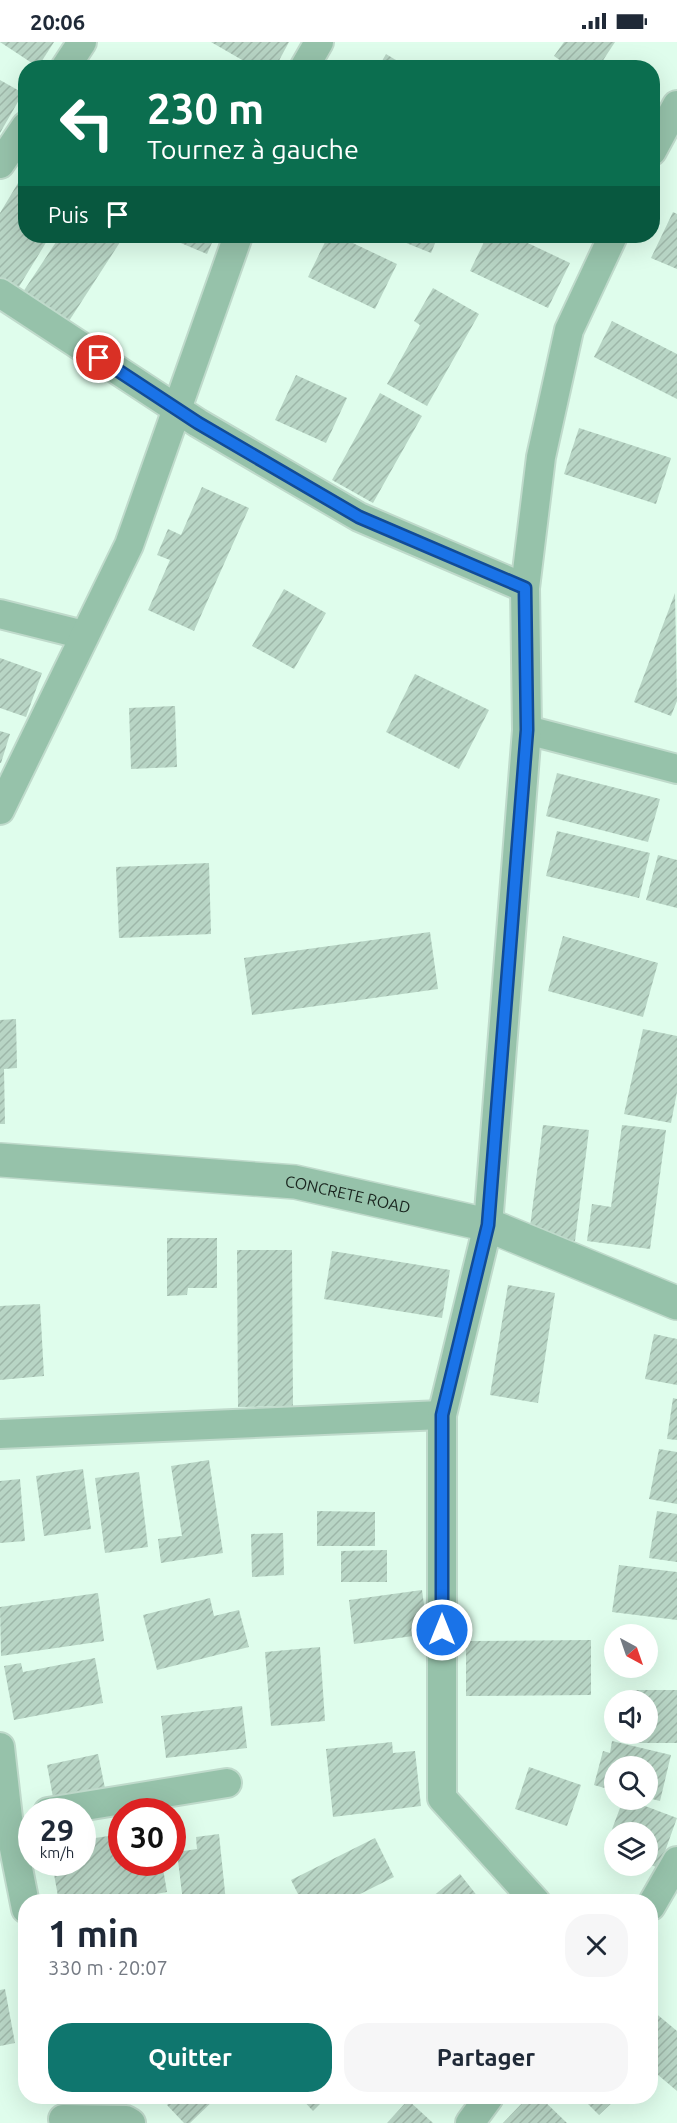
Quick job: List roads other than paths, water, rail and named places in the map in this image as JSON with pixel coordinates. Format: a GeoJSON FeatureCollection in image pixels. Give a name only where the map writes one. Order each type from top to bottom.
{"type":"FeatureCollection","features":[{"type":"Feature","properties":{"kind":"street"},"geometry":{"type":"LineString","coordinates":[[70,60],[82,42]]}},
{"type":"Feature","properties":{"kind":"street"},"geometry":{"type":"LineString","coordinates":[[309,60],[320,42]]}},
{"type":"Feature","properties":{"kind":"street"},"geometry":{"type":"LineString","coordinates":[[662,151],[677,105]]}},
{"type":"Feature","properties":{"kind":"street"},"geometry":{"type":"LineString","coordinates":[[0,164],[18,138]]}},
{"type":"Feature","properties":{"kind":"street"},"geometry":{"type":"LineString","coordinates":[[0,810],[129,545],[236,243]]}},
{"type":"Feature","properties":{"kind":"street"},"geometry":{"type":"LineString","coordinates":[[529,1894],[442,1798],[442,1415],[488,1225],[527,730],[525,588],[541,457],[569,330],[610,243]]}},
{"type":"Feature","properties":{"kind":"street"},"geometry":{"type":"LineString","coordinates":[[0,293],[178,410],[359,517],[525,588]]}},
{"type":"Feature","properties":{"kind":"street"},"geometry":{"type":"LineString","coordinates":[[0,614],[84,635]]}},
{"type":"Feature","properties":{"kind":"street"},"geometry":{"type":"LineString","coordinates":[[527,730],[677,769]]}},
{"type":"Feature","properties":{"kind":"street","name":"CONCRETE ROAD"},"geometry":{"type":"LineString","coordinates":[[0,1160],[295,1182],[488,1225],[677,1303]]}},
{"type":"Feature","properties":{"kind":"street"},"geometry":{"type":"LineString","coordinates":[[0,1434],[442,1415]]}},
{"type":"Feature","properties":{"kind":"street"},"geometry":{"type":"LineString","coordinates":[[0,1748],[18,1809]]}},
{"type":"Feature","properties":{"kind":"street"},"geometry":{"type":"LineString","coordinates":[[96,1804],[227,1783]]}},
{"type":"Feature","properties":{"kind":"street"},"geometry":{"type":"LineString","coordinates":[[658,1894],[677,1861]]}},
{"type":"Feature","properties":{"kind":"street"},"geometry":{"type":"LineString","coordinates":[[24,1876],[25,1894]]}},
{"type":"Feature","properties":{"kind":"street"},"geometry":{"type":"LineString","coordinates":[[470,2123],[484,2104]]}},
{"type":"Feature","properties":{"kind":"street"},"geometry":{"type":"LineString","coordinates":[[62,2113],[126,2120],[131,2123]]}}]}
